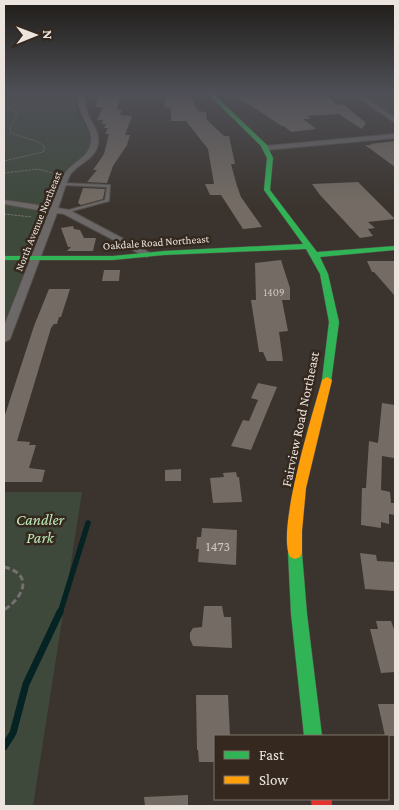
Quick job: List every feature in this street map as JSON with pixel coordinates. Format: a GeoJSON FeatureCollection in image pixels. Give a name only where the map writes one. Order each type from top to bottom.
{"type":"FeatureCollection","features":[{"type":"Feature","properties":{"kind":"street","name":"North Avenue Northeast"},"geometry":{"type":"LineString","coordinates":[[4,339],[71,170],[91,153],[94,145],[92,130]]}},
{"type":"Feature","properties":{"kind":"street"},"geometry":{"type":"LineString","coordinates":[[248,130],[266,148],[395,136]]}},
{"type":"Feature","properties":{"kind":"street","name":"Fairview Road Northeast"},"geometry":{"type":"LineString","coordinates":[[266,148],[270,164],[266,183],[267,190],[312,250],[327,286],[334,322],[327,381],[301,483],[294,538],[299,614],[314,735]]}},
{"type":"Feature","properties":{"kind":"street"},"geometry":{"type":"LineString","coordinates":[[4,202],[66,212],[147,254]]}},
{"type":"Feature","properties":{"kind":"street","name":"Oakdale Road Northeast"},"geometry":{"type":"LineString","coordinates":[[4,258],[113,258],[147,254],[395,248]]}},
{"type":"Feature","properties":{"kind":"lane"},"geometry":{"type":"LineString","coordinates":[[64,186],[81,184],[109,185],[106,200],[66,212]]}},
{"type":"Feature","properties":{"kind":"path"},"geometry":{"type":"LineString","coordinates":[[4,161],[37,155],[45,148],[40,143],[22,139],[11,133],[10,130]]}},
{"type":"Feature","properties":{"kind":"path"},"geometry":{"type":"LineString","coordinates":[[4,173],[44,170],[53,173],[54,181]]}},
{"type":"Feature","properties":{"kind":"path"},"geometry":{"type":"LineString","coordinates":[[4,567],[14,569],[21,575],[24,584],[20,596],[10,607],[4,610]]}},
{"type":"Feature","properties":{"kind":"green space"},"geometry":{"type":"Polygon","coordinates":[[[4,130],[87,130],[90,139],[89,147],[62,175],[4,323],[4,130]]]}},
{"type":"Feature","properties":{"kind":"green space","name":"Candler Park"},"geometry":{"type":"Polygon","coordinates":[[[4,492],[82,492],[33,806],[4,806],[4,492]]]}},
{"type":"Feature","properties":{"kind":"building"},"geometry":{"type":"Polygon","coordinates":[[[107,130],[127,130],[125,135],[130,135],[127,145],[113,166],[107,183],[87,182],[97,170],[93,170],[104,154],[109,134],[105,134],[107,130]]]}},
{"type":"Feature","properties":{"kind":"building"},"geometry":{"type":"Polygon","coordinates":[[[193,130],[217,130],[224,136],[229,136],[235,164],[231,164],[237,186],[241,197],[262,227],[243,229],[221,195],[210,195],[205,184],[214,184],[208,149],[193,130]]]}},
{"type":"Feature","properties":{"kind":"building"},"geometry":{"type":"Polygon","coordinates":[[[288,130],[309,130],[291,132],[288,130]]]}},
{"type":"Feature","properties":{"kind":"building"},"geometry":{"type":"Polygon","coordinates":[[[395,141],[395,167],[365,145],[372,145],[370,144],[395,141]]]}},
{"type":"Feature","properties":{"kind":"building"},"geometry":{"type":"Polygon","coordinates":[[[358,182],[395,219],[368,222],[375,228],[368,229],[373,236],[360,238],[312,184],[358,182]]]}},
{"type":"Feature","properties":{"kind":"building"},"geometry":{"type":"Polygon","coordinates":[[[83,188],[105,189],[103,199],[81,205],[78,203],[83,188]]]}},
{"type":"Feature","properties":{"kind":"building"},"geometry":{"type":"Polygon","coordinates":[[[73,226],[74,229],[80,230],[84,238],[96,238],[93,251],[67,251],[71,247],[68,247],[61,228],[73,226]]]}},
{"type":"Feature","properties":{"kind":"building"},"geometry":{"type":"Polygon","coordinates":[[[281,260],[290,288],[290,300],[282,300],[288,331],[279,332],[283,361],[267,361],[263,352],[259,352],[251,300],[256,300],[255,263],[281,260]]]}},
{"type":"Feature","properties":{"kind":"building"},"geometry":{"type":"Polygon","coordinates":[[[367,261],[395,261],[395,296],[372,272],[367,261]]]}},
{"type":"Feature","properties":{"kind":"building"},"geometry":{"type":"Polygon","coordinates":[[[104,270],[120,270],[119,281],[102,281],[104,270]]]}},
{"type":"Feature","properties":{"kind":"building"},"geometry":{"type":"Polygon","coordinates":[[[49,289],[70,289],[61,317],[59,317],[57,324],[54,324],[51,328],[17,441],[30,442],[29,445],[36,445],[29,468],[45,470],[42,482],[4,482],[4,418],[34,326],[49,289]]]}},
{"type":"Feature","properties":{"kind":"building"},"geometry":{"type":"Polygon","coordinates":[[[258,383],[277,387],[251,450],[231,446],[243,420],[249,421],[258,400],[251,398],[258,383]]]}},
{"type":"Feature","properties":{"kind":"building"},"geometry":{"type":"Polygon","coordinates":[[[382,403],[395,405],[395,455],[394,458],[382,456],[381,490],[390,492],[391,503],[395,503],[395,515],[389,514],[389,524],[381,522],[381,528],[361,525],[362,488],[366,488],[369,441],[378,443],[382,403]]]}},
{"type":"Feature","properties":{"kind":"building"},"geometry":{"type":"Polygon","coordinates":[[[181,469],[181,481],[165,481],[165,470],[181,469]]]}},
{"type":"Feature","properties":{"kind":"building"},"geometry":{"type":"Polygon","coordinates":[[[236,472],[237,477],[239,477],[242,502],[213,503],[210,478],[224,477],[223,473],[236,472]]]}},
{"type":"Feature","properties":{"kind":"building"},"geometry":{"type":"Polygon","coordinates":[[[202,528],[237,530],[236,565],[198,562],[199,549],[196,549],[197,537],[201,537],[202,528]]]}},
{"type":"Feature","properties":{"kind":"building"},"geometry":{"type":"Polygon","coordinates":[[[360,553],[376,555],[377,561],[395,562],[395,591],[365,589],[360,553]]]}},
{"type":"Feature","properties":{"kind":"building"},"geometry":{"type":"Polygon","coordinates":[[[204,606],[222,606],[224,617],[231,617],[232,648],[193,646],[190,633],[193,628],[202,627],[204,606]]]}},
{"type":"Feature","properties":{"kind":"building"},"geometry":{"type":"Polygon","coordinates":[[[376,621],[391,621],[395,629],[395,672],[381,673],[370,629],[378,629],[376,621]]]}},
{"type":"Feature","properties":{"kind":"building"},"geometry":{"type":"Polygon","coordinates":[[[196,695],[228,695],[230,735],[214,735],[214,762],[199,762],[196,695]]]}},
{"type":"Feature","properties":{"kind":"building"},"geometry":{"type":"Polygon","coordinates":[[[378,704],[395,704],[395,736],[385,735],[378,704]]]}},
{"type":"Feature","properties":{"kind":"building"},"geometry":{"type":"Polygon","coordinates":[[[188,795],[188,806],[145,806],[144,797],[188,795]]]}},
{"type":"Feature","properties":{"kind":"waterway"},"geometry":{"type":"LineString","coordinates":[[60,613],[88,523]]}},
{"type":"Feature","properties":{"kind":"waterway"},"geometry":{"type":"LineString","coordinates":[[4,747],[13,733],[26,684],[60,612]]}},
{"type":"Feature","properties":{"kind":"traffic: fast"},"geometry":{"type":"LineString","coordinates":[[248,130],[264,145],[270,158],[267,190],[315,255],[324,274],[334,322],[327,380]]}},
{"type":"Feature","properties":{"kind":"traffic: fast"},"geometry":{"type":"LineString","coordinates":[[4,258],[113,258],[164,253],[309,246]]}},
{"type":"Feature","properties":{"kind":"traffic: fast"},"geometry":{"type":"LineString","coordinates":[[315,255],[395,248]]}},
{"type":"Feature","properties":{"kind":"traffic: fast"},"geometry":{"type":"LineString","coordinates":[[295,553],[299,614],[313,735]]}},
{"type":"Feature","properties":{"kind":"traffic: slow"},"geometry":{"type":"LineString","coordinates":[[295,553],[296,510],[300,488],[327,380]]}},
{"type":"Feature","properties":{"kind":"traffic: jam"},"geometry":{"type":"LineString","coordinates":[[321,800],[322,806]]}}]}
